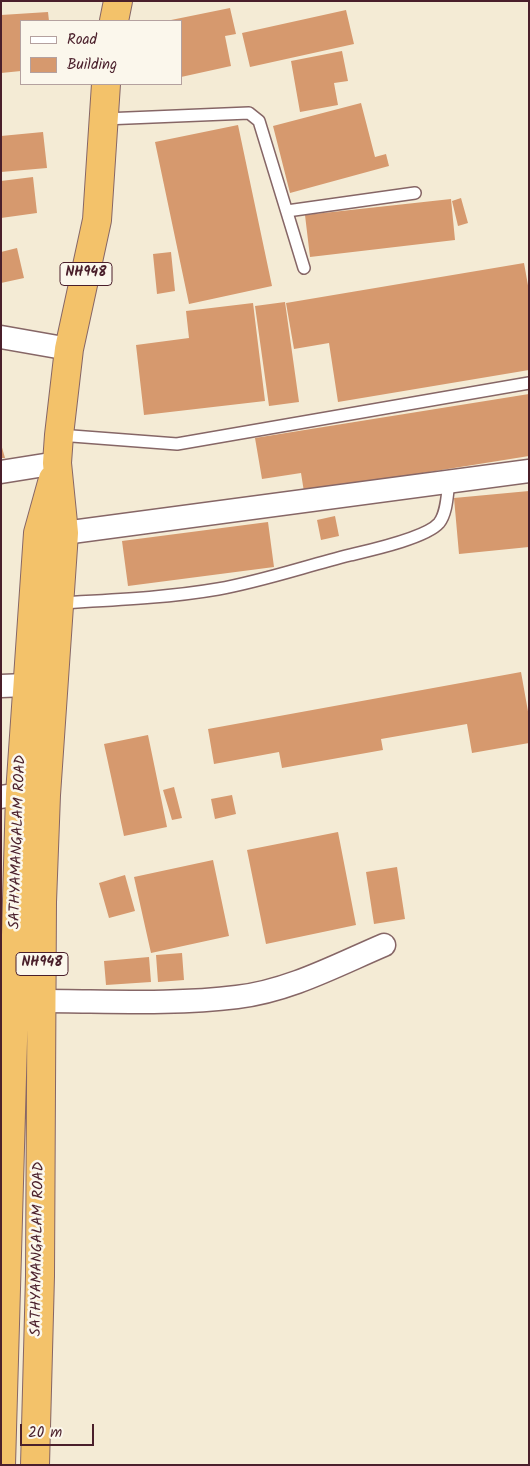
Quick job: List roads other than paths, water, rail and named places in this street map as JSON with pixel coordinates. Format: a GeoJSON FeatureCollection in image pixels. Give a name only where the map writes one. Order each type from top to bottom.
{"type":"FeatureCollection","features":[{"type":"Feature","properties":{"kind":"highway"},"geometry":{"type":"LineString","coordinates":[[114,20],[118,1]]}},
{"type":"Feature","properties":{"kind":"highway","name":"SATHYAMANGALAM ROAD"},"geometry":{"type":"LineString","coordinates":[[1,1465],[18,1050],[42,1001],[42,902],[46,795],[64,533],[57,463],[59,435],[69,349],[97,220],[106,85]]}},
{"type":"Feature","properties":{"kind":"highway","name":"SATHYAMANGALAM ROAD"},"geometry":{"type":"LineString","coordinates":[[35,1465],[40,1276],[13,1000],[9,903],[10,795],[14,685],[38,533],[57,463]]}},
{"type":"Feature","properties":{"kind":"street"},"geometry":{"type":"LineString","coordinates":[[1,337],[69,349]]}},
{"type":"Feature","properties":{"kind":"street"},"geometry":{"type":"LineString","coordinates":[[1,472],[57,463]]}},
{"type":"Feature","properties":{"kind":"street"},"geometry":{"type":"LineString","coordinates":[[64,533],[529,470]]}},
{"type":"Feature","properties":{"kind":"street"},"geometry":{"type":"LineString","coordinates":[[42,1001],[180,1000],[238,997],[301,981],[384,945]]}},
{"type":"Feature","properties":{"kind":"lane"},"geometry":{"type":"LineString","coordinates":[[104,120],[249,112],[259,121],[304,268]]}},
{"type":"Feature","properties":{"kind":"lane"},"geometry":{"type":"LineString","coordinates":[[287,211],[415,193]]}},
{"type":"Feature","properties":{"kind":"lane"},"geometry":{"type":"LineString","coordinates":[[59,435],[177,444],[529,383]]}},
{"type":"Feature","properties":{"kind":"lane"},"geometry":{"type":"LineString","coordinates":[[59,603],[216,589],[266,579],[388,546],[430,530],[440,522],[445,509],[449,482]]}}]}
